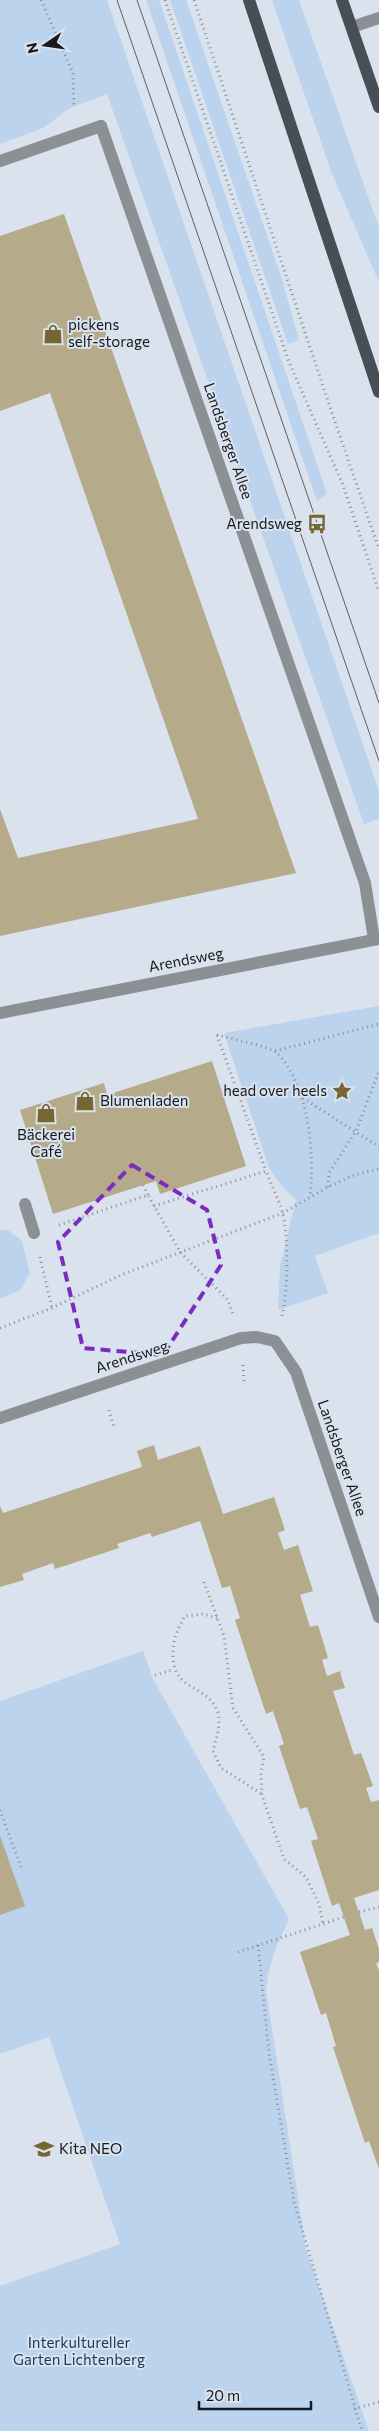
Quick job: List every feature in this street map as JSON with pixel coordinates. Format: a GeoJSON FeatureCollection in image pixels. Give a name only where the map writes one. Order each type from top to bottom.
{"type":"FeatureCollection","features":[{"type":"Feature","properties":{"kind":"main road"},"geometry":{"type":"LineString","coordinates":[[249,0],[379,392]]}},
{"type":"Feature","properties":{"kind":"main road"},"geometry":{"type":"LineString","coordinates":[[342,0],[379,106]]}},
{"type":"Feature","properties":{"kind":"street"},"geometry":{"type":"LineString","coordinates":[[352,27],[379,18]]}},
{"type":"Feature","properties":{"kind":"street","name":"Landsberger Allee"},"geometry":{"type":"LineString","coordinates":[[82,133],[101,126],[365,884],[376,939]]}},
{"type":"Feature","properties":{"kind":"street"},"geometry":{"type":"LineString","coordinates":[[0,161],[82,133]]}},
{"type":"Feature","properties":{"kind":"street","name":"Arendsweg"},"geometry":{"type":"LineString","coordinates":[[0,1013],[376,939]]}},
{"type":"Feature","properties":{"kind":"street"},"geometry":{"type":"LineString","coordinates":[[25,1204],[34,1233]]}},
{"type":"Feature","properties":{"kind":"street","name":"Arendsweg"},"geometry":{"type":"LineString","coordinates":[[0,1418],[241,1338],[257,1337],[275,1341]]}},
{"type":"Feature","properties":{"kind":"street","name":"Landsberger Allee"},"geometry":{"type":"LineString","coordinates":[[275,1341],[296,1372],[379,1618]]}},
{"type":"Feature","properties":{"kind":"path"},"geometry":{"type":"LineString","coordinates":[[41,0],[73,73],[73,104],[82,133]]}},
{"type":"Feature","properties":{"kind":"path"},"geometry":{"type":"LineString","coordinates":[[165,0],[289,362],[343,486],[379,592]]}},
{"type":"Feature","properties":{"kind":"path"},"geometry":{"type":"LineString","coordinates":[[194,0],[274,236],[316,368],[379,549]]}},
{"type":"Feature","properties":{"kind":"path"},"geometry":{"type":"LineString","coordinates":[[275,1341],[286,1302],[286,1249],[283,1213],[217,1035],[275,1050],[379,1024]]}},
{"type":"Feature","properties":{"kind":"path"},"geometry":{"type":"LineString","coordinates":[[275,1050],[293,1075],[302,1097],[313,1171],[309,1198]]}},
{"type":"Feature","properties":{"kind":"path"},"geometry":{"type":"LineString","coordinates":[[328,1187],[329,1173],[356,1131],[379,1071]]}},
{"type":"Feature","properties":{"kind":"path"},"geometry":{"type":"LineString","coordinates":[[302,1097],[379,1147]]}},
{"type":"Feature","properties":{"kind":"path"},"geometry":{"type":"LineString","coordinates":[[0,1328],[52,1308],[121,1275],[283,1213],[328,1187],[354,1175],[379,1168]]}},
{"type":"Feature","properties":{"kind":"path"},"geometry":{"type":"LineString","coordinates":[[154,1206],[266,1171]]}},
{"type":"Feature","properties":{"kind":"path"},"geometry":{"type":"LineString","coordinates":[[143,1185],[180,1252],[228,1300],[241,1338]]}},
{"type":"Feature","properties":{"kind":"path"},"geometry":{"type":"LineString","coordinates":[[52,1308],[34,1233],[148,1195]]}},
{"type":"Feature","properties":{"kind":"path"},"geometry":{"type":"LineString","coordinates":[[204,1582],[224,1636],[233,1708],[264,1757],[261,1774],[262,1795],[284,1859],[306,1877],[319,1904],[322,1924]]}},
{"type":"Feature","properties":{"kind":"path"},"geometry":{"type":"LineString","coordinates":[[216,1618],[203,1614],[185,1616],[177,1630],[172,1650],[173,1670],[181,1680],[208,1698],[218,1713],[218,1733],[213,1751],[221,1768],[262,1795]]}},
{"type":"Feature","properties":{"kind":"path"},"geometry":{"type":"LineString","coordinates":[[155,1675],[173,1670]]}},
{"type":"Feature","properties":{"kind":"path"},"geometry":{"type":"LineString","coordinates":[[0,1810],[21,1867]]}},
{"type":"Feature","properties":{"kind":"path"},"geometry":{"type":"LineString","coordinates":[[359,1912],[379,1907]]}},
{"type":"Feature","properties":{"kind":"path"},"geometry":{"type":"LineString","coordinates":[[238,1952],[344,1917]]}},
{"type":"Feature","properties":{"kind":"path"},"geometry":{"type":"LineString","coordinates":[[258,1945],[269,2053],[294,2202],[362,2431]]}},
{"type":"Feature","properties":{"kind":"path"},"geometry":{"type":"LineString","coordinates":[[354,2409],[379,2402]]}},
{"type":"Feature","properties":{"kind":"highlighted area"},"geometry":{"type":"Polygon","coordinates":[[[132,1165],[207,1210],[221,1265],[163,1355],[83,1348],[58,1242],[132,1165]]]}},
{"type":"Feature","properties":{"kind":"green space"},"geometry":{"type":"Polygon","coordinates":[[[0,0],[107,0],[379,791],[379,819],[364,824],[107,94],[70,108],[43,128],[0,144],[0,0]]]}},
{"type":"Feature","properties":{"kind":"green space"},"geometry":{"type":"Polygon","coordinates":[[[146,0],[159,0],[327,494],[317,501],[146,0]]]}},
{"type":"Feature","properties":{"kind":"green space"},"geometry":{"type":"Polygon","coordinates":[[[170,0],[186,0],[282,279],[299,340],[288,344],[170,0]]]}},
{"type":"Feature","properties":{"kind":"green space"},"geometry":{"type":"Polygon","coordinates":[[[272,0],[299,0],[379,228],[379,282],[332,174],[272,0]]]}},
{"type":"Feature","properties":{"kind":"green space"},"geometry":{"type":"Polygon","coordinates":[[[379,1006],[379,1233],[315,1256],[328,1293],[278,1310],[280,1267],[296,1199],[284,1189],[269,1168],[224,1033],[379,1006]]]}},
{"type":"Feature","properties":{"kind":"green space"},"geometry":{"type":"Polygon","coordinates":[[[0,1230],[8,1230],[22,1241],[30,1273],[20,1290],[0,1299],[0,1230]]]}},
{"type":"Feature","properties":{"kind":"green space","name":"Interkultureller Garten Lichtenberg"},"geometry":{"type":"Polygon","coordinates":[[[143,1651],[153,1679],[289,1919],[274,1954],[266,1990],[306,2249],[369,2431],[0,2431],[0,2286],[120,2244],[49,2037],[0,2054],[0,1701],[143,1651]]]}},
{"type":"Feature","properties":{"kind":"building"},"geometry":{"type":"Polygon","coordinates":[[[64,214],[296,873],[0,936],[0,809],[18,858],[198,819],[50,393],[0,411],[0,236],[64,214]]]}},
{"type":"Feature","properties":{"kind":"building"},"geometry":{"type":"Polygon","coordinates":[[[212,1061],[246,1166],[160,1194],[156,1181],[53,1214],[20,1110],[104,1083],[107,1095],[212,1061]]]}},
{"type":"Feature","properties":{"kind":"building"},"geometry":{"type":"Polygon","coordinates":[[[154,1445],[158,1460],[200,1446],[223,1514],[274,1497],[285,1530],[278,1533],[284,1550],[298,1545],[313,1591],[300,1595],[310,1627],[318,1625],[328,1658],[322,1660],[327,1676],[340,1671],[345,1688],[333,1691],[354,1755],[361,1753],[373,1786],[366,1788],[371,1802],[379,1800],[379,1890],[354,1898],[365,1930],[372,1928],[379,1949],[379,1962],[376,1963],[379,1971],[379,2169],[369,2141],[365,2143],[333,2047],[336,2046],[326,2013],[321,2015],[300,1952],[350,1935],[339,1903],[332,1906],[311,1841],[318,1839],[307,1807],[300,1809],[279,1746],[284,1744],[273,1711],[266,1714],[235,1620],[240,1618],[230,1586],[222,1588],[200,1521],[152,1537],[150,1533],[117,1544],[119,1548],[55,1569],[53,1563],[22,1574],[24,1580],[0,1587],[0,1506],[3,1513],[142,1467],[137,1451],[154,1445]]]}},
{"type":"Feature","properties":{"kind":"building"},"geometry":{"type":"Polygon","coordinates":[[[0,1836],[25,1906],[0,1915],[0,1836]]]}},
{"type":"Feature","properties":{"kind":"tram line"},"geometry":{"type":"LineString","coordinates":[[117,0],[379,761]]}},
{"type":"Feature","properties":{"kind":"tram line"},"geometry":{"type":"LineString","coordinates":[[137,0],[379,703]]}},
{"type":"Feature","properties":{"kind":"place","name":"pickens self-storage"},"geometry":{"type":"Point","coordinates":[53,334]}},
{"type":"Feature","properties":{"kind":"place","name":"Arendsweg"},"geometry":{"type":"Point","coordinates":[317,524]}},
{"type":"Feature","properties":{"kind":"place","name":"head over heels"},"geometry":{"type":"Point","coordinates":[342,1091]}},
{"type":"Feature","properties":{"kind":"place","name":"Blumenladen"},"geometry":{"type":"Point","coordinates":[85,1101]}},
{"type":"Feature","properties":{"kind":"place","name":"Bäckerei Café"},"geometry":{"type":"Point","coordinates":[46,1113]}},
{"type":"Feature","properties":{"kind":"place","name":"Kita NEO"},"geometry":{"type":"Point","coordinates":[44,2149]}}]}
